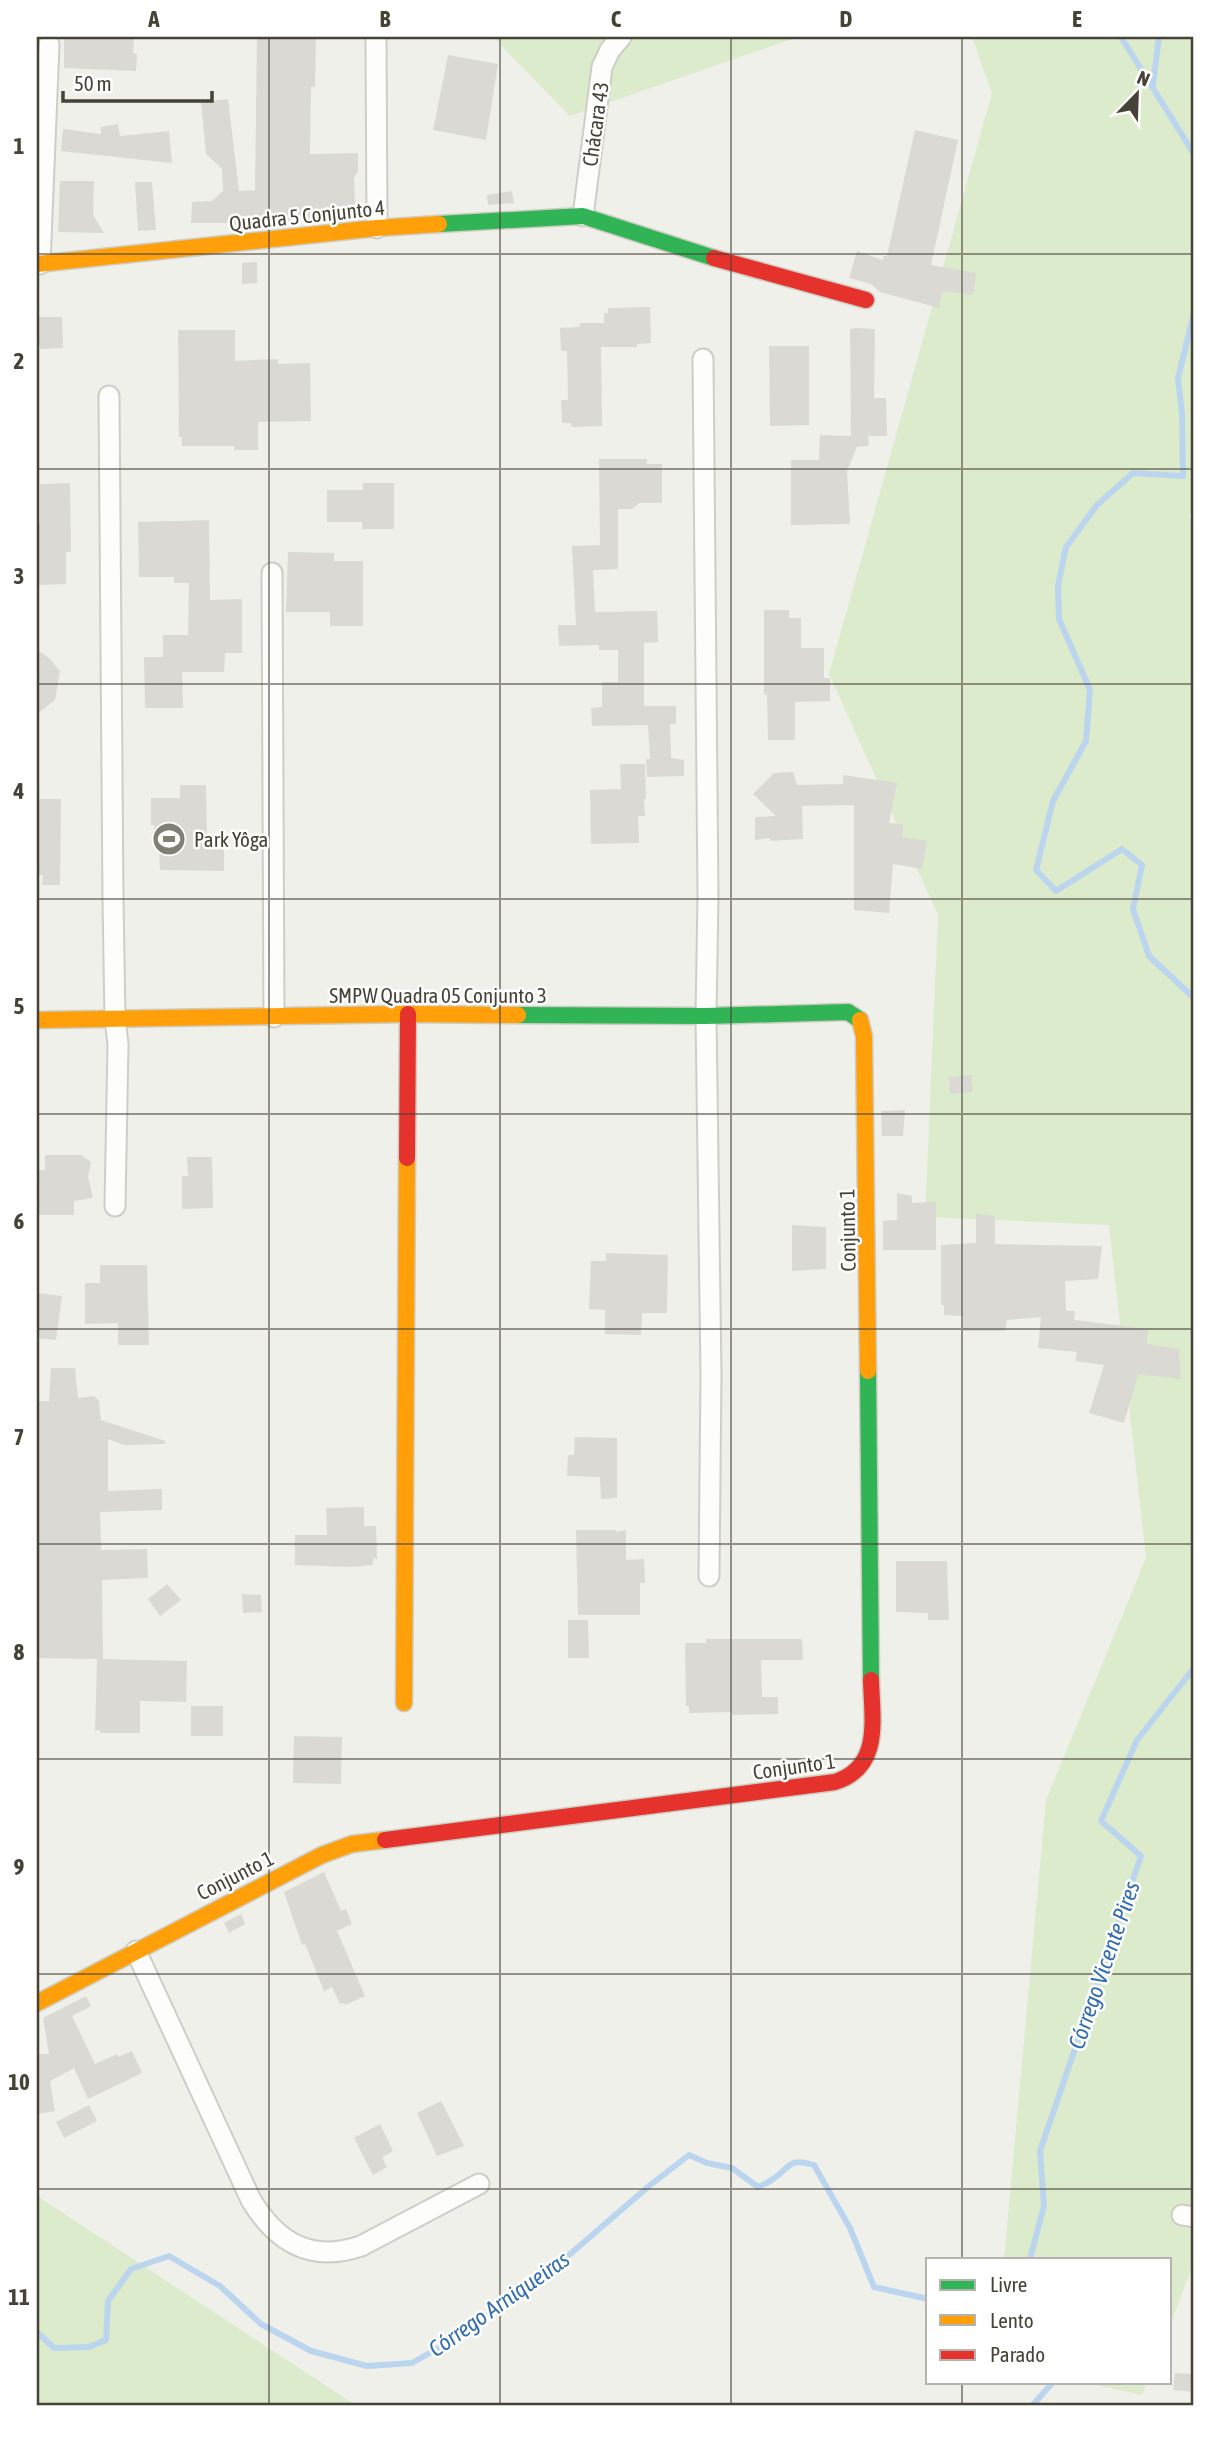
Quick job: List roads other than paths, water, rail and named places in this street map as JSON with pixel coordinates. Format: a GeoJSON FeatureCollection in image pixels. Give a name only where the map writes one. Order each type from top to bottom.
{"type":"FeatureCollection","features":[{"type":"Feature","properties":{"kind":"street"},"geometry":{"type":"LineString","coordinates":[[376,37],[377,228]]}},
{"type":"Feature","properties":{"kind":"street","name":"Chácara 43"},"geometry":{"type":"LineString","coordinates":[[583,216],[602,68],[610,50],[621,37]]}},
{"type":"Feature","properties":{"kind":"street"},"geometry":{"type":"LineString","coordinates":[[38,264],[49,44]]}},
{"type":"Feature","properties":{"kind":"street"},"geometry":{"type":"LineString","coordinates":[[583,216],[692,252],[866,300]]}},
{"type":"Feature","properties":{"kind":"street","name":"Quadra 5 Conjunto 4"},"geometry":{"type":"LineString","coordinates":[[38,264],[377,228],[583,216]]}},
{"type":"Feature","properties":{"kind":"street"},"geometry":{"type":"LineString","coordinates":[[703,359],[708,897],[706,1016],[711,1375],[709,1576]]}},
{"type":"Feature","properties":{"kind":"street"},"geometry":{"type":"LineString","coordinates":[[109,396],[115,1019],[118,1044],[115,1206]]}},
{"type":"Feature","properties":{"kind":"street"},"geometry":{"type":"LineString","coordinates":[[272,573],[274,1017]]}},
{"type":"Feature","properties":{"kind":"street","name":"Conjunto 1"},"geometry":{"type":"LineString","coordinates":[[37,2003],[295,1868],[352,1844],[835,1782],[849,1778],[862,1766],[872,1732],[864,1036],[859,1017],[848,1012],[839,1013]]}},
{"type":"Feature","properties":{"kind":"street","name":"SMPW Quadra 05 Conjunto 3"},"geometry":{"type":"LineString","coordinates":[[37,1020],[408,1014],[706,1016],[839,1013]]}},
{"type":"Feature","properties":{"kind":"street"},"geometry":{"type":"LineString","coordinates":[[404,1703],[408,1014]]}},
{"type":"Feature","properties":{"kind":"street"},"geometry":{"type":"LineString","coordinates":[[136,1951],[251,2200],[263,2220],[284,2240],[314,2252],[342,2253],[361,2246],[479,2184]]}},
{"type":"Feature","properties":{"kind":"waterway","name":"Córrego Vicente Pires"},"geometry":{"type":"LineString","coordinates":[[1121,37],[1194,154]]}},
{"type":"Feature","properties":{"kind":"waterway","name":"Córrego Vicente Pires"},"geometry":{"type":"LineString","coordinates":[[1153,84],[1159,37]]}},
{"type":"Feature","properties":{"kind":"waterway","name":"Córrego Vicente Pires"},"geometry":{"type":"LineString","coordinates":[[1194,313],[1178,378],[1182,414],[1183,476],[1133,473],[1097,505],[1066,547],[1058,585],[1059,619],[1090,690],[1086,741],[1053,801],[1036,870],[1056,891],[1122,849],[1142,865],[1133,909],[1149,956],[1194,998]]}},
{"type":"Feature","properties":{"kind":"waterway","name":"Córrego Vicente Pires"},"geometry":{"type":"LineString","coordinates":[[1030,2258],[1044,2206],[1040,2151],[1141,1856],[1101,1821],[1137,1740],[1194,1668]]}},
{"type":"Feature","properties":{"kind":"waterway","name":"Córrego Arniqueiras"},"geometry":{"type":"LineString","coordinates":[[37,2332],[54,2348],[89,2347],[106,2340],[108,2301],[131,2269],[169,2256],[220,2286],[261,2324],[311,2351],[367,2366],[412,2363],[456,2338],[554,2268],[689,2155],[707,2163],[732,2168],[758,2187],[790,2164],[799,2162],[814,2165],[850,2228],[874,2287],[926,2299]]}},
{"type":"Feature","properties":{"kind":"waterway","name":"Córrego Vicente Pires"},"geometry":{"type":"LineString","coordinates":[[1032,2406],[1051,2384]]}},
{"type":"Feature","properties":{"kind":"place","name":"Park Yôga"},"geometry":{"type":"Point","coordinates":[169,839]}}]}
